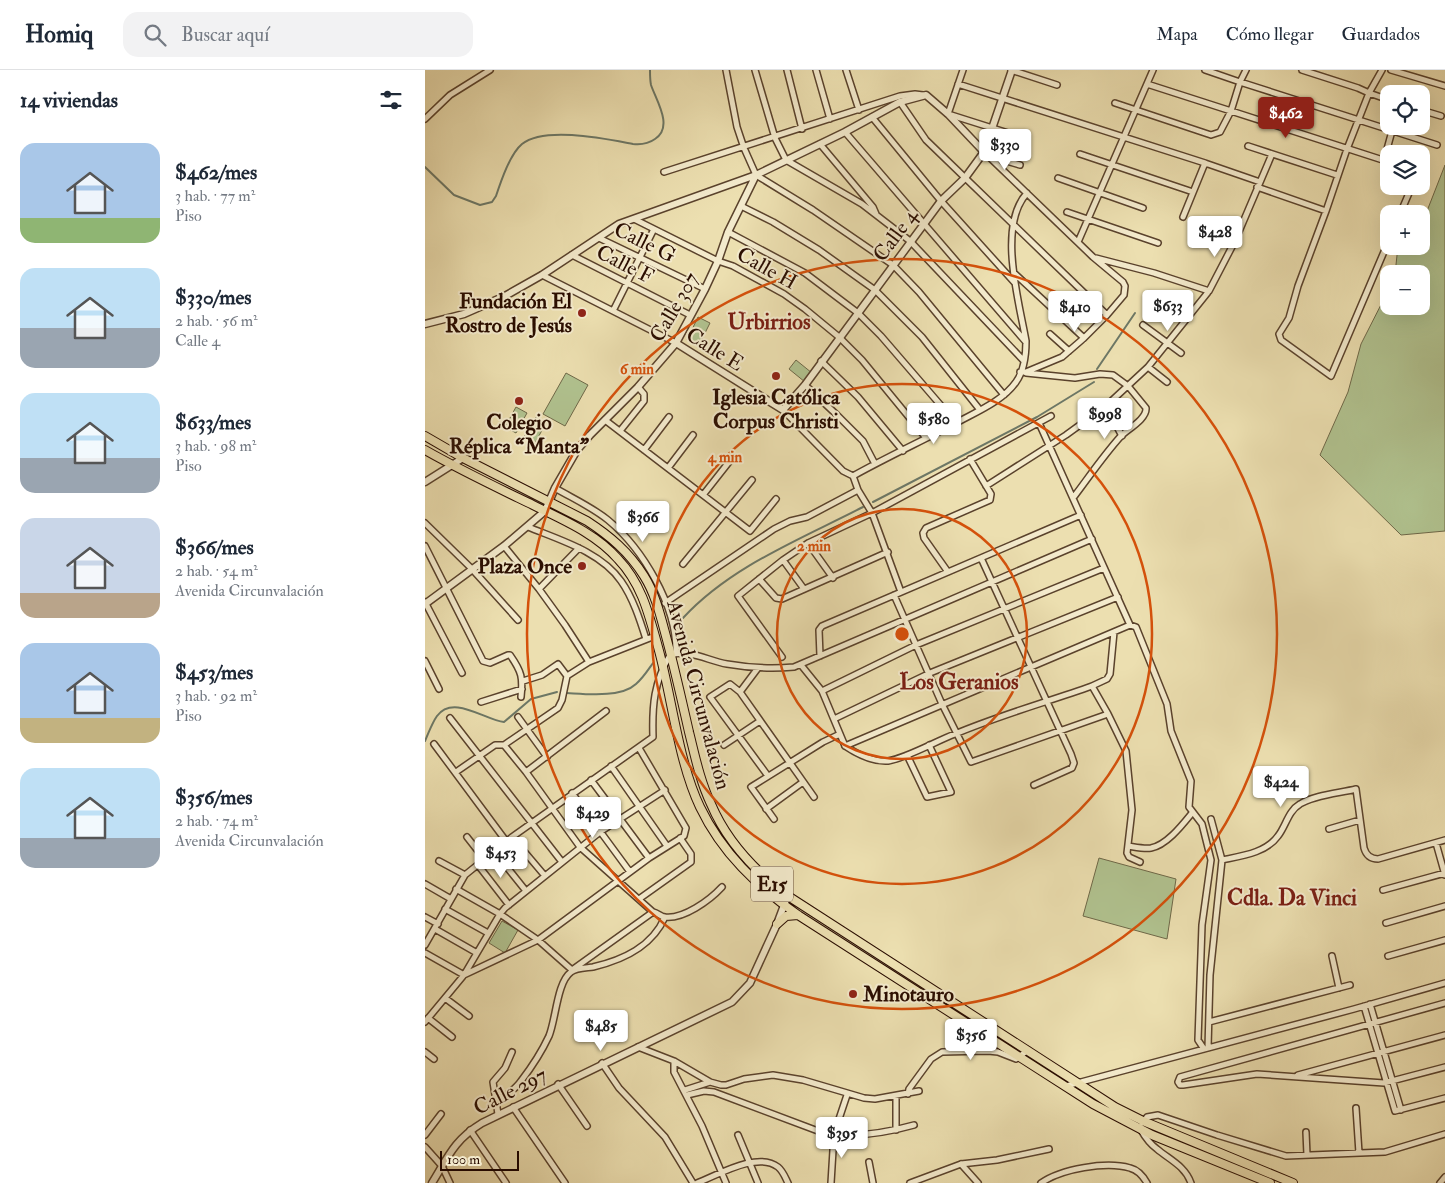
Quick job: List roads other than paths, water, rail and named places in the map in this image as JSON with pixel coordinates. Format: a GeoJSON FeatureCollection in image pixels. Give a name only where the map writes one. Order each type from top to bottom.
{"type":"FeatureCollection","features":[{"type":"Feature","properties":{"kind":"highway","name":"Avenida Circunvalación"},"geometry":{"type":"LineString","coordinates":[[425,436],[463,458],[587,520],[626,552],[644,576],[654,596],[673,654],[698,767],[711,804],[725,832],[761,874],[789,896],[1141,1125],[1293,1183]]}},
{"type":"Feature","properties":{"kind":"highway","name":"Avenida Circunvalación"},"geometry":{"type":"LineString","coordinates":[[425,450],[451,465],[583,530],[618,558],[635,579],[648,608],[686,768],[700,806],[715,834],[737,863],[762,888],[798,915],[1093,1104],[1270,1183]]}},
{"type":"Feature","properties":{"kind":"highway"},"geometry":{"type":"LineString","coordinates":[[777,924],[786,916],[798,915]]}},
{"type":"Feature","properties":{"kind":"street"},"geometry":{"type":"LineString","coordinates":[[425,119],[450,95],[490,70]]}},
{"type":"Feature","properties":{"kind":"street"},"geometry":{"type":"LineString","coordinates":[[726,70],[737,127],[756,175],[813,210],[893,265],[919,292],[1004,395]]}},
{"type":"Feature","properties":{"kind":"street"},"geometry":{"type":"LineString","coordinates":[[755,70],[775,138],[786,160],[863,204],[910,242],[1024,361]]}},
{"type":"Feature","properties":{"kind":"street"},"geometry":{"type":"LineString","coordinates":[[787,70],[802,129]]}},
{"type":"Feature","properties":{"kind":"street"},"geometry":{"type":"LineString","coordinates":[[816,70],[830,120]]}},
{"type":"Feature","properties":{"kind":"street"},"geometry":{"type":"LineString","coordinates":[[846,70],[859,110]]}},
{"type":"Feature","properties":{"kind":"street"},"geometry":{"type":"LineString","coordinates":[[948,114],[963,70]]}},
{"type":"Feature","properties":{"kind":"street"},"geometry":{"type":"LineString","coordinates":[[1011,70],[1057,85]]}},
{"type":"Feature","properties":{"kind":"street","name":"Calle 4"},"geometry":{"type":"LineString","coordinates":[[783,410],[805,385],[941,201],[965,178],[984,152],[1011,70]]}},
{"type":"Feature","properties":{"kind":"street"},"geometry":{"type":"LineString","coordinates":[[1078,242],[1153,70]]}},
{"type":"Feature","properties":{"kind":"street"},"geometry":{"type":"LineString","coordinates":[[1205,70],[1380,127]]}},
{"type":"Feature","properties":{"kind":"street"},"geometry":{"type":"LineString","coordinates":[[1115,103],[1211,135],[1220,132],[1231,111],[1246,70]]}},
{"type":"Feature","properties":{"kind":"street"},"geometry":{"type":"LineString","coordinates":[[1305,70],[1380,97]]}},
{"type":"Feature","properties":{"kind":"street"},"geometry":{"type":"LineString","coordinates":[[1381,70],[1347,148],[1298,286],[1289,318],[1279,337],[1331,376],[1383,255]]}},
{"type":"Feature","properties":{"kind":"street"},"geometry":{"type":"LineString","coordinates":[[1391,70],[1445,86]]}},
{"type":"Feature","properties":{"kind":"street"},"geometry":{"type":"LineString","coordinates":[[958,84],[1205,164],[1326,211]]}},
{"type":"Feature","properties":{"kind":"street"},"geometry":{"type":"LineString","coordinates":[[1147,84],[1380,159]]}},
{"type":"Feature","properties":{"kind":"street"},"geometry":{"type":"LineString","coordinates":[[664,172],[744,148],[901,96],[926,95],[948,114],[984,152],[1093,257],[1123,282],[1125,286],[1124,295],[1107,315],[1062,357],[1023,372]]}},
{"type":"Feature","properties":{"kind":"street"},"geometry":{"type":"LineString","coordinates":[[425,324],[464,314],[505,296],[542,275],[619,224],[756,175],[845,132],[900,102],[926,95]]}},
{"type":"Feature","properties":{"kind":"street"},"geometry":{"type":"LineString","coordinates":[[900,102],[926,140],[1107,315]]}},
{"type":"Feature","properties":{"kind":"street"},"geometry":{"type":"LineString","coordinates":[[1430,113],[1441,116]]}},
{"type":"Feature","properties":{"kind":"street"},"geometry":{"type":"LineString","coordinates":[[948,114],[1024,138]]}},
{"type":"Feature","properties":{"kind":"street"},"geometry":{"type":"LineString","coordinates":[[872,117],[941,201],[1016,284]]}},
{"type":"Feature","properties":{"kind":"street"},"geometry":{"type":"LineString","coordinates":[[845,132],[1025,342]]}},
{"type":"Feature","properties":{"kind":"street"},"geometry":{"type":"LineString","coordinates":[[1404,135],[1437,145]]}},
{"type":"Feature","properties":{"kind":"street"},"geometry":{"type":"LineString","coordinates":[[820,144],[873,207],[877,215]]}},
{"type":"Feature","properties":{"kind":"street"},"geometry":{"type":"LineString","coordinates":[[1248,146],[1337,175]]}},
{"type":"Feature","properties":{"kind":"street"},"geometry":{"type":"LineString","coordinates":[[1080,154],[1193,192]]}},
{"type":"Feature","properties":{"kind":"street"},"geometry":{"type":"LineString","coordinates":[[986,486],[1066,435],[1106,406],[1148,367],[1209,291],[1235,241],[1272,154]]}},
{"type":"Feature","properties":{"kind":"street"},"geometry":{"type":"LineString","coordinates":[[992,159],[1020,165]]}},
{"type":"Feature","properties":{"kind":"street"},"geometry":{"type":"LineString","coordinates":[[1183,217],[1205,164]]}},
{"type":"Feature","properties":{"kind":"street","name":"Calle 307"},"geometry":{"type":"LineString","coordinates":[[425,603],[504,546],[545,511],[555,488],[577,450],[638,387],[676,343],[705,289],[718,261],[728,232],[756,175]]}},
{"type":"Feature","properties":{"kind":"street"},"geometry":{"type":"LineString","coordinates":[[1057,178],[1143,208]]}},
{"type":"Feature","properties":{"kind":"street"},"geometry":{"type":"LineString","coordinates":[[901,592],[872,513],[858,490],[853,476],[980,410],[1004,395],[1023,372],[1026,351],[1010,250],[1013,224],[1020,201],[1027,193]]}},
{"type":"Feature","properties":{"kind":"street"},"geometry":{"type":"LineString","coordinates":[[741,206],[773,222],[819,250],[875,290],[922,337],[980,410]]}},
{"type":"Feature","properties":{"kind":"street"},"geometry":{"type":"LineString","coordinates":[[1067,212],[1158,244]]}},
{"type":"Feature","properties":{"kind":"street","name":"Calle H"},"geometry":{"type":"LineString","coordinates":[[634,219],[718,261],[733,266],[784,294],[839,337],[862,360],[926,438]]}},
{"type":"Feature","properties":{"kind":"street"},"geometry":{"type":"LineString","coordinates":[[613,311],[654,229]]}},
{"type":"Feature","properties":{"kind":"street"},"geometry":{"type":"LineString","coordinates":[[728,232],[805,273],[858,313],[886,342],[956,423]]}},
{"type":"Feature","properties":{"kind":"street","name":"Calle G"},"geometry":{"type":"LineString","coordinates":[[599,238],[705,289]]}},
{"type":"Feature","properties":{"kind":"street","name":"Calle F"},"geometry":{"type":"LineString","coordinates":[[572,256],[691,315]]}},
{"type":"Feature","properties":{"kind":"street"},"geometry":{"type":"LineString","coordinates":[[1093,257],[1153,273],[1209,291]]}},
{"type":"Feature","properties":{"kind":"street"},"geometry":{"type":"LineString","coordinates":[[1014,273],[1084,338]]}},
{"type":"Feature","properties":{"kind":"street","name":"Calle E"},"geometry":{"type":"LineString","coordinates":[[542,275],[676,343],[783,410],[843,471],[853,476]]}},
{"type":"Feature","properties":{"kind":"street"},"geometry":{"type":"LineString","coordinates":[[1143,325],[1181,353]]}},
{"type":"Feature","properties":{"kind":"street"},"geometry":{"type":"LineString","coordinates":[[1049,334],[1069,351]]}},
{"type":"Feature","properties":{"kind":"street"},"geometry":{"type":"LineString","coordinates":[[821,361],[858,397],[903,451]]}},
{"type":"Feature","properties":{"kind":"street"},"geometry":{"type":"LineString","coordinates":[[1148,367],[1167,382]]}},
{"type":"Feature","properties":{"kind":"street"},"geometry":{"type":"LineString","coordinates":[[1023,372],[1075,378],[1113,375],[1128,386],[1146,408],[1144,416],[1102,458],[1073,498]]}},
{"type":"Feature","properties":{"kind":"street"},"geometry":{"type":"LineString","coordinates":[[805,385],[863,441],[875,464]]}},
{"type":"Feature","properties":{"kind":"street"},"geometry":{"type":"LineString","coordinates":[[620,432],[644,401],[644,394],[638,387]]}},
{"type":"Feature","properties":{"kind":"street"},"geometry":{"type":"LineString","coordinates":[[1106,406],[1122,436]]}},
{"type":"Feature","properties":{"kind":"street"},"geometry":{"type":"LineString","coordinates":[[782,657],[737,596],[808,543],[872,513],[1051,416]]}},
{"type":"Feature","properties":{"kind":"street"},"geometry":{"type":"LineString","coordinates":[[644,450],[669,417]]}},
{"type":"Feature","properties":{"kind":"street"},"geometry":{"type":"LineString","coordinates":[[605,420],[750,531],[776,499]]}},
{"type":"Feature","properties":{"kind":"street"},"geometry":{"type":"LineString","coordinates":[[1039,423],[1130,625]]}},
{"type":"Feature","properties":{"kind":"street"},"geometry":{"type":"LineString","coordinates":[[668,468],[693,435]]}},
{"type":"Feature","properties":{"kind":"street"},"geometry":{"type":"LineString","coordinates":[[425,482],[463,458]]}},
{"type":"Feature","properties":{"kind":"street"},"geometry":{"type":"LineString","coordinates":[[947,572],[924,538],[923,532],[926,528],[989,502],[991,494],[970,459]]}},
{"type":"Feature","properties":{"kind":"street"},"geometry":{"type":"LineString","coordinates":[[703,495],[729,462]]}},
{"type":"Feature","properties":{"kind":"street"},"geometry":{"type":"LineString","coordinates":[[683,564],[727,513],[752,480]]}},
{"type":"Feature","properties":{"kind":"street"},"geometry":{"type":"LineString","coordinates":[[425,946],[456,889],[465,876],[478,864],[572,793],[653,737],[652,712],[655,691],[663,666],[673,654],[676,642],[671,614],[650,569],[632,545],[607,519],[555,488]]}},
{"type":"Feature","properties":{"kind":"street"},"geometry":{"type":"LineString","coordinates":[[665,603],[774,529],[790,521],[807,517],[858,490]]}},
{"type":"Feature","properties":{"kind":"street"},"geometry":{"type":"LineString","coordinates":[[820,656],[819,630],[822,626],[1081,515]]}},
{"type":"Feature","properties":{"kind":"street"},"geometry":{"type":"LineString","coordinates":[[425,524],[472,569],[518,620]]}},
{"type":"Feature","properties":{"kind":"street"},"geometry":{"type":"LineString","coordinates":[[528,527],[579,548],[607,565],[621,581],[636,610],[646,639]]}},
{"type":"Feature","properties":{"kind":"street"},"geometry":{"type":"LineString","coordinates":[[673,654],[684,652],[725,664],[758,668],[794,668],[1091,539]]}},
{"type":"Feature","properties":{"kind":"street"},"geometry":{"type":"LineString","coordinates":[[808,543],[833,578]]}},
{"type":"Feature","properties":{"kind":"street"},"geometry":{"type":"LineString","coordinates":[[425,546],[483,661],[490,663],[505,655],[510,655],[520,669],[523,681],[521,697]]}},
{"type":"Feature","properties":{"kind":"street"},"geometry":{"type":"LineString","coordinates":[[504,546],[539,589],[589,662]]}},
{"type":"Feature","properties":{"kind":"street"},"geometry":{"type":"LineString","coordinates":[[539,589],[579,548]]}},
{"type":"Feature","properties":{"kind":"street"},"geometry":{"type":"LineString","coordinates":[[759,579],[775,598],[782,599],[833,578],[887,552]]}},
{"type":"Feature","properties":{"kind":"street"},"geometry":{"type":"LineString","coordinates":[[981,558],[1071,754],[1073,766],[1034,785]]}},
{"type":"Feature","properties":{"kind":"street"},"geometry":{"type":"LineString","coordinates":[[783,560],[804,589]]}},
{"type":"Feature","properties":{"kind":"street"},"geometry":{"type":"LineString","coordinates":[[822,691],[916,645],[1104,568]]}},
{"type":"Feature","properties":{"kind":"street"},"geometry":{"type":"LineString","coordinates":[[894,595],[942,704],[971,762],[1108,714]]}},
{"type":"Feature","properties":{"kind":"street"},"geometry":{"type":"LineString","coordinates":[[834,718],[929,673],[1118,597]]}},
{"type":"Feature","properties":{"kind":"street"},"geometry":{"type":"LineString","coordinates":[[425,603],[462,673]]}},
{"type":"Feature","properties":{"kind":"street"},"geometry":{"type":"LineString","coordinates":[[845,746],[1130,625],[1136,627],[1167,704],[1171,731],[1191,780],[1189,807],[1202,824],[1211,860],[1202,925],[1198,1040],[1206,1049]]}},
{"type":"Feature","properties":{"kind":"street"},"geometry":{"type":"LineString","coordinates":[[801,664],[822,691],[845,746],[871,759],[888,761],[907,755],[956,733],[1092,686],[1107,679],[1110,674],[1114,632]]}},
{"type":"Feature","properties":{"kind":"street"},"geometry":{"type":"LineString","coordinates":[[456,772],[495,746],[504,745],[558,708],[562,700],[567,676],[589,662],[655,636]]}},
{"type":"Feature","properties":{"kind":"street"},"geometry":{"type":"LineString","coordinates":[[425,661],[439,688]]}},
{"type":"Feature","properties":{"kind":"street"},"geometry":{"type":"LineString","coordinates":[[523,681],[542,675],[558,664],[567,676]]}},
{"type":"Feature","properties":{"kind":"street"},"geometry":{"type":"LineString","coordinates":[[740,692],[758,668]]}},
{"type":"Feature","properties":{"kind":"street"},"geometry":{"type":"LineString","coordinates":[[768,776],[710,697],[730,684],[740,692],[814,797]]}},
{"type":"Feature","properties":{"kind":"street"},"geometry":{"type":"LineString","coordinates":[[1092,686],[1121,739],[1128,763],[1132,810],[1127,855],[1140,862]]}},
{"type":"Feature","properties":{"kind":"street"},"geometry":{"type":"LineString","coordinates":[[481,702],[522,689]]}},
{"type":"Feature","properties":{"kind":"street"},"geometry":{"type":"LineString","coordinates":[[526,772],[606,711]]}},
{"type":"Feature","properties":{"kind":"street"},"geometry":{"type":"LineString","coordinates":[[518,717],[547,757]]}},
{"type":"Feature","properties":{"kind":"street"},"geometry":{"type":"LineString","coordinates":[[450,718],[562,862]]}},
{"type":"Feature","properties":{"kind":"street"},"geometry":{"type":"LineString","coordinates":[[725,745],[760,721]]}},
{"type":"Feature","properties":{"kind":"street"},"geometry":{"type":"LineString","coordinates":[[774,819],[751,787],[823,742],[840,734]]}},
{"type":"Feature","properties":{"kind":"street"},"geometry":{"type":"LineString","coordinates":[[434,744],[506,841]]}},
{"type":"Feature","properties":{"kind":"street"},"geometry":{"type":"LineString","coordinates":[[504,745],[526,772],[580,847],[653,912],[665,917],[697,908],[712,898],[722,887]]}},
{"type":"Feature","properties":{"kind":"street"},"geometry":{"type":"LineString","coordinates":[[907,755],[927,797],[951,792],[929,745]]}},
{"type":"Feature","properties":{"kind":"street"},"geometry":{"type":"LineString","coordinates":[[464,975],[538,940],[649,858],[684,836],[686,828],[639,748]]}},
{"type":"Feature","properties":{"kind":"street"},"geometry":{"type":"LineString","coordinates":[[611,766],[667,846]]}},
{"type":"Feature","properties":{"kind":"street"},"geometry":{"type":"LineString","coordinates":[[591,780],[649,858]]}},
{"type":"Feature","properties":{"kind":"street"},"geometry":{"type":"LineString","coordinates":[[766,809],[803,782]]}},
{"type":"Feature","properties":{"kind":"street"},"geometry":{"type":"LineString","coordinates":[[1221,860],[1251,853],[1267,846],[1278,836],[1290,813],[1298,805],[1306,801],[1356,788],[1365,851],[1369,856],[1375,859],[1445,840]]}},
{"type":"Feature","properties":{"kind":"street"},"geometry":{"type":"LineString","coordinates":[[452,1037],[427,1020],[464,975],[500,914],[580,847],[619,819],[665,790]]}},
{"type":"Feature","properties":{"kind":"street"},"geometry":{"type":"LineString","coordinates":[[572,793],[630,872]]}},
{"type":"Feature","properties":{"kind":"street"},"geometry":{"type":"LineString","coordinates":[[1128,846],[1148,848],[1156,846],[1179,829],[1192,812]]}},
{"type":"Feature","properties":{"kind":"street"},"geometry":{"type":"LineString","coordinates":[[1206,1049],[1209,1022],[1210,975],[1221,860],[1211,819]]}},
{"type":"Feature","properties":{"kind":"street"},"geometry":{"type":"LineString","coordinates":[[1329,829],[1360,820]]}},
{"type":"Feature","properties":{"kind":"street"},"geometry":{"type":"LineString","coordinates":[[467,837],[485,860]]}},
{"type":"Feature","properties":{"kind":"street"},"geometry":{"type":"LineString","coordinates":[[512,837],[545,876]]}},
{"type":"Feature","properties":{"kind":"street"},"geometry":{"type":"LineString","coordinates":[[639,899],[691,862],[691,854],[681,838]]}},
{"type":"Feature","properties":{"kind":"street"},"geometry":{"type":"LineString","coordinates":[[1383,890],[1445,874],[1436,843]]}},
{"type":"Feature","properties":{"kind":"street"},"geometry":{"type":"LineString","coordinates":[[494,851],[526,891]]}},
{"type":"Feature","properties":{"kind":"street"},"geometry":{"type":"LineString","coordinates":[[439,860],[465,876]]}},
{"type":"Feature","properties":{"kind":"street"},"geometry":{"type":"LineString","coordinates":[[478,864],[509,905]]}},
{"type":"Feature","properties":{"kind":"street"},"geometry":{"type":"LineString","coordinates":[[425,884],[451,899]]}},
{"type":"Feature","properties":{"kind":"street"},"geometry":{"type":"LineString","coordinates":[[456,889],[500,914],[538,940],[572,970]]}},
{"type":"Feature","properties":{"kind":"street","name":"Calle 297"},"geometry":{"type":"LineString","coordinates":[[435,1182],[442,1166],[458,1142],[470,1130],[558,1084],[718,1009],[737,997],[750,983],[777,924],[783,904],[789,896]]}},
{"type":"Feature","properties":{"kind":"street"},"geometry":{"type":"LineString","coordinates":[[1385,923],[1445,906]]}},
{"type":"Feature","properties":{"kind":"street"},"geometry":{"type":"LineString","coordinates":[[445,909],[488,933]]}},
{"type":"Feature","properties":{"kind":"street"},"geometry":{"type":"LineString","coordinates":[[495,1103],[521,1082],[549,1035],[560,990],[566,976],[653,912]]}},
{"type":"Feature","properties":{"kind":"street"},"geometry":{"type":"LineString","coordinates":[[425,917],[438,924]]}},
{"type":"Feature","properties":{"kind":"street"},"geometry":{"type":"LineString","coordinates":[[572,970],[609,963],[631,954],[649,940],[662,924],[665,917]]}},
{"type":"Feature","properties":{"kind":"street"},"geometry":{"type":"LineString","coordinates":[[435,929],[477,953]]}},
{"type":"Feature","properties":{"kind":"street"},"geometry":{"type":"LineString","coordinates":[[1388,956],[1445,940]]}},
{"type":"Feature","properties":{"kind":"street"},"geometry":{"type":"LineString","coordinates":[[425,953],[464,975]]}},
{"type":"Feature","properties":{"kind":"street"},"geometry":{"type":"LineString","coordinates":[[1332,956],[1339,988]]}},
{"type":"Feature","properties":{"kind":"street"},"geometry":{"type":"LineString","coordinates":[[1066,1086],[1445,983]]}},
{"type":"Feature","properties":{"kind":"street"},"geometry":{"type":"LineString","coordinates":[[1209,1022],[1350,985]]}},
{"type":"Feature","properties":{"kind":"street"},"geometry":{"type":"LineString","coordinates":[[445,998],[469,1016]]}},
{"type":"Feature","properties":{"kind":"street"},"geometry":{"type":"LineString","coordinates":[[1445,1004],[1180,1077],[1177,1082],[1181,1085],[1257,1074],[1390,1082],[1445,1067]]}},
{"type":"Feature","properties":{"kind":"street"},"geometry":{"type":"LineString","coordinates":[[1367,1005],[1390,1082],[1401,1110],[1445,1098]]}},
{"type":"Feature","properties":{"kind":"street"},"geometry":{"type":"LineString","coordinates":[[1295,1076],[1445,1035]]}},
{"type":"Feature","properties":{"kind":"street"},"geometry":{"type":"LineString","coordinates":[[638,1047],[674,1061],[710,1082],[726,1085],[744,1079],[773,1075],[803,1080],[847,1095],[875,1099],[919,1091]]}},
{"type":"Feature","properties":{"kind":"street"},"geometry":{"type":"LineString","coordinates":[[908,1094],[909,1089],[929,1061],[939,1053],[988,1051],[998,1052],[1016,1059],[1028,1050]]}},
{"type":"Feature","properties":{"kind":"street"},"geometry":{"type":"LineString","coordinates":[[425,1052],[434,1059]]}},
{"type":"Feature","properties":{"kind":"street"},"geometry":{"type":"LineString","coordinates":[[498,1114],[493,1082],[505,1068],[512,1052]]}},
{"type":"Feature","properties":{"kind":"street"},"geometry":{"type":"LineString","coordinates":[[674,1061],[674,1072],[686,1092],[726,1183]]}},
{"type":"Feature","properties":{"kind":"street"},"geometry":{"type":"LineString","coordinates":[[602,1063],[619,1088],[665,1137],[693,1183]]}},
{"type":"Feature","properties":{"kind":"street"},"geometry":{"type":"LineString","coordinates":[[686,1092],[710,1082]]}},
{"type":"Feature","properties":{"kind":"street"},"geometry":{"type":"LineString","coordinates":[[558,1084],[587,1126]]}},
{"type":"Feature","properties":{"kind":"street"},"geometry":{"type":"LineString","coordinates":[[686,1092],[714,1092],[819,1131],[834,1134],[846,1135],[896,1130],[914,1125]]}},
{"type":"Feature","properties":{"kind":"street"},"geometry":{"type":"LineString","coordinates":[[831,1183],[834,1134],[847,1095]]}},
{"type":"Feature","properties":{"kind":"street"},"geometry":{"type":"LineString","coordinates":[[896,1096],[896,1130]]}},
{"type":"Feature","properties":{"kind":"street"},"geometry":{"type":"LineString","coordinates":[[513,1107],[565,1183]]}},
{"type":"Feature","properties":{"kind":"street"},"geometry":{"type":"LineString","coordinates":[[1356,1108],[1359,1153]]}},
{"type":"Feature","properties":{"kind":"street"},"geometry":{"type":"LineString","coordinates":[[425,1135],[441,1114]]}},
{"type":"Feature","properties":{"kind":"street"},"geometry":{"type":"LineString","coordinates":[[1191,1183],[1189,1176],[1182,1166],[1156,1148],[1141,1125],[1149,1116],[1158,1115],[1278,1154],[1307,1155],[1385,1152],[1445,1134]]}},
{"type":"Feature","properties":{"kind":"street"},"geometry":{"type":"LineString","coordinates":[[470,1130],[506,1183]]}},
{"type":"Feature","properties":{"kind":"street"},"geometry":{"type":"LineString","coordinates":[[1306,1132],[1307,1155]]}},
{"type":"Feature","properties":{"kind":"street"},"geometry":{"type":"LineString","coordinates":[[738,1135],[758,1183]]}},
{"type":"Feature","properties":{"kind":"street"},"geometry":{"type":"LineString","coordinates":[[425,1147],[442,1166],[450,1183]]}},
{"type":"Feature","properties":{"kind":"street"},"geometry":{"type":"LineString","coordinates":[[910,1183],[961,1164],[997,1160],[1049,1149]]}},
{"type":"Feature","properties":{"kind":"street"},"geometry":{"type":"LineString","coordinates":[[697,1183],[748,1162],[760,1161],[777,1166],[788,1183]]}},
{"type":"Feature","properties":{"kind":"street"},"geometry":{"type":"LineString","coordinates":[[869,1162],[873,1183]]}},
{"type":"Feature","properties":{"kind":"street"},"geometry":{"type":"LineString","coordinates":[[961,1164],[978,1183]]}},
{"type":"Feature","properties":{"kind":"street"},"geometry":{"type":"LineString","coordinates":[[1041,1183],[1063,1173],[1098,1166],[1130,1168],[1139,1173],[1147,1183]]}},
{"type":"Feature","properties":{"kind":"street"},"geometry":{"type":"LineString","coordinates":[[1440,1183],[1445,1177]]}},
{"type":"Feature","properties":{"kind":"waterway"},"geometry":{"type":"LineString","coordinates":[[425,167],[454,195],[480,205],[492,202],[514,154],[522,144],[532,139],[545,136],[576,135],[636,144],[650,142],[660,134],[663,128],[662,113],[651,85],[650,70]]}},
{"type":"Feature","properties":{"kind":"waterway"},"geometry":{"type":"LineString","coordinates":[[1097,369],[1135,313]]}},
{"type":"Feature","properties":{"kind":"waterway"},"geometry":{"type":"LineString","coordinates":[[873,502],[1037,417],[1094,382]]}},
{"type":"Feature","properties":{"kind":"waterway"},"geometry":{"type":"LineString","coordinates":[[683,618],[723,583],[745,568],[791,542],[863,507]]}},
{"type":"Feature","properties":{"kind":"waterway"},"geometry":{"type":"LineString","coordinates":[[567,693],[603,694],[622,691],[636,684],[653,663]]}},
{"type":"Feature","properties":{"kind":"waterway"},"geometry":{"type":"LineString","coordinates":[[425,741],[437,716],[444,710],[452,707],[469,710],[504,722],[531,699],[557,692]]}},
{"type":"Feature","properties":{"kind":"place","name":"Fundación El Rostro de Jesús"},"geometry":{"type":"Point","coordinates":[582,313]}},
{"type":"Feature","properties":{"kind":"place","name":"Iglesia Católica Corpus Christi"},"geometry":{"type":"Point","coordinates":[776,376]}},
{"type":"Feature","properties":{"kind":"place","name":"Colegio Réplica “Manta”"},"geometry":{"type":"Point","coordinates":[519,401]}},
{"type":"Feature","properties":{"kind":"place","name":"Plaza Once"},"geometry":{"type":"Point","coordinates":[582,566]}},
{"type":"Feature","properties":{"kind":"place","name":"Minotauro"},"geometry":{"type":"Point","coordinates":[853,994]}},
{"type":"Feature","properties":{"kind":"district","name":"Urbirrios"},"geometry":{"type":"Point","coordinates":[769,321]}},
{"type":"Feature","properties":{"kind":"district","name":"Los Geranios"},"geometry":{"type":"Point","coordinates":[959,681]}},
{"type":"Feature","properties":{"kind":"district","name":"Cdla. Da Vinci"},"geometry":{"type":"Point","coordinates":[1292,897]}}]}
